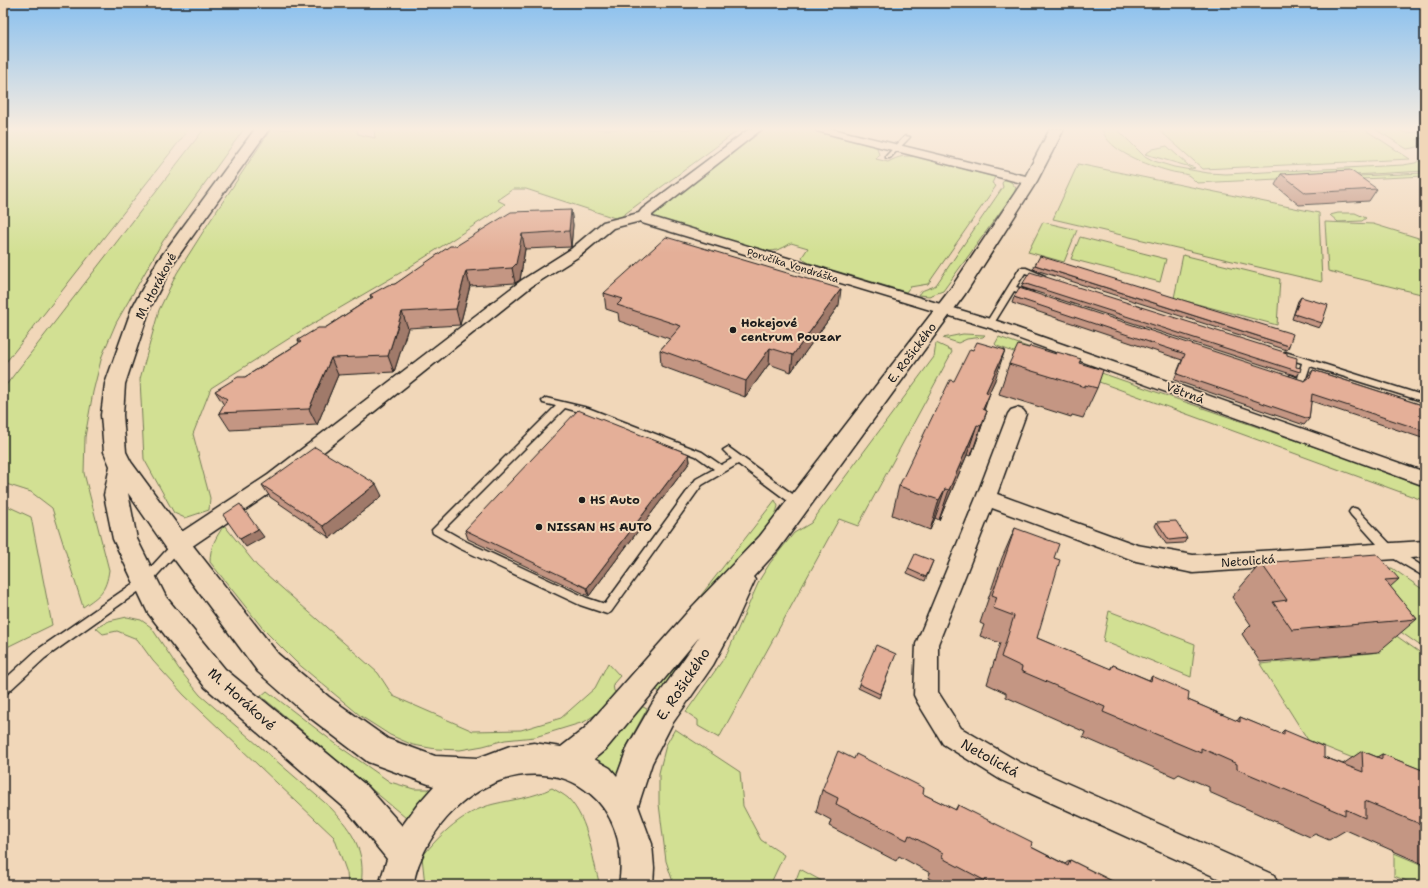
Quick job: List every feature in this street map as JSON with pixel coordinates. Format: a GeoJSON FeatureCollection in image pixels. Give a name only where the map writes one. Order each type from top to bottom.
{"type":"FeatureCollection","features":[{"type":"Feature","properties":{"kind":"street","name":"M. Horákové"},"geometry":{"type":"LineString","coordinates":[[232,170],[166,262],[141,308],[115,384],[112,415],[114,452],[121,466],[178,545],[268,663],[319,708],[379,752],[435,771],[478,773]]}},
{"type":"Feature","properties":{"kind":"street"},"geometry":{"type":"LineString","coordinates":[[178,545],[275,480],[527,283],[576,252],[608,225],[644,216],[647,212],[702,170]]}},
{"type":"Feature","properties":{"kind":"street"},"geometry":{"type":"LineString","coordinates":[[980,170],[1030,181]]}},
{"type":"Feature","properties":{"kind":"street","name":"E. Rošického"},"geometry":{"type":"LineString","coordinates":[[566,762],[595,739],[701,615],[750,565],[769,543],[945,309],[990,243],[1035,170]]}},
{"type":"Feature","properties":{"kind":"street","name":"Poručíka Vondráška"},"geometry":{"type":"LineString","coordinates":[[644,216],[648,220],[669,227],[945,309]]}},
{"type":"Feature","properties":{"kind":"street","name":"Větrná"},"geometry":{"type":"LineString","coordinates":[[945,309],[990,323],[1425,479]]}},
{"type":"Feature","properties":{"kind":"street","name":"Netolická"},"geometry":{"type":"LineString","coordinates":[[1017,414],[986,498],[927,644],[926,695],[952,736],[1010,771],[1264,885]]}},
{"type":"Feature","properties":{"kind":"street","name":"M. Horákové"},"geometry":{"type":"LineString","coordinates":[[121,466],[116,495],[125,539],[157,605],[215,678],[356,798],[405,855]]}},
{"type":"Feature","properties":{"kind":"street","name":"Netolická"},"geometry":{"type":"LineString","coordinates":[[986,498],[1136,553],[1192,564],[1425,549]]}},
{"type":"Feature","properties":{"kind":"street","name":"E. Rošického"},"geometry":{"type":"LineString","coordinates":[[622,806],[639,757],[662,714],[711,642],[726,616],[750,565]]}},
{"type":"Feature","properties":{"kind":"street"},"geometry":{"type":"LineString","coordinates":[[396,885],[405,855],[424,821],[449,793],[478,773],[507,761],[538,758],[566,762],[588,771],[607,786],[622,806],[634,837],[640,881]]}},
{"type":"Feature","properties":{"kind":"lane"},"geometry":{"type":"LineString","coordinates":[[990,323],[1023,270],[1053,279]]}},
{"type":"Feature","properties":{"kind":"lane"},"geometry":{"type":"LineString","coordinates":[[1012,288],[1035,295]]}},
{"type":"Feature","properties":{"kind":"lane"},"geometry":{"type":"LineString","coordinates":[[1277,352],[1425,399]]}},
{"type":"Feature","properties":{"kind":"lane"},"geometry":{"type":"LineString","coordinates":[[1286,377],[1301,382],[1307,362]]}},
{"type":"Feature","properties":{"kind":"lane"},"geometry":{"type":"LineString","coordinates":[[546,401],[584,410],[699,454],[721,470]]}},
{"type":"Feature","properties":{"kind":"lane"},"geometry":{"type":"LineString","coordinates":[[563,405],[438,530],[463,545],[584,602],[607,609],[699,482],[738,460]]}},
{"type":"Feature","properties":{"kind":"lane"},"geometry":{"type":"LineString","coordinates":[[728,450],[738,460],[799,504]]}},
{"type":"Feature","properties":{"kind":"lane"},"geometry":{"type":"LineString","coordinates":[[1354,512],[1390,551],[1425,573]]}},
{"type":"Feature","properties":{"kind":"lane"},"geometry":{"type":"LineString","coordinates":[[3,689],[40,654],[145,581],[178,545]]}},
{"type":"Feature","properties":{"kind":"green space"},"geometry":{"type":"Polygon","coordinates":[[[3,170],[156,170],[3,366],[3,170]]]}},
{"type":"Feature","properties":{"kind":"green space"},"geometry":{"type":"Polygon","coordinates":[[[172,170],[214,170],[163,241],[116,323],[102,356],[93,392],[85,437],[84,473],[109,570],[104,588],[98,596],[83,607],[52,508],[31,492],[3,483],[3,389],[172,170]]]}},
{"type":"Feature","properties":{"kind":"green space"},"geometry":{"type":"Polygon","coordinates":[[[244,170],[684,170],[618,219],[526,189],[513,189],[497,200],[505,204],[498,210],[405,270],[304,329],[211,388],[193,434],[210,498],[209,510],[185,518],[174,513],[144,459],[140,379],[159,310],[177,273],[244,170]]]}},
{"type":"Feature","properties":{"kind":"green space"},"geometry":{"type":"Polygon","coordinates":[[[707,170],[970,170],[995,177],[992,183],[996,186],[928,284],[910,287],[906,292],[809,263],[802,257],[808,248],[791,243],[777,250],[761,251],[659,221],[654,217],[653,212],[656,208],[707,170]]]}},
{"type":"Feature","properties":{"kind":"green space"},"geometry":{"type":"Polygon","coordinates":[[[1075,170],[1110,170],[1319,213],[1322,282],[1053,219],[1075,170]]]}},
{"type":"Feature","properties":{"kind":"green space"},"geometry":{"type":"Polygon","coordinates":[[[1167,170],[1193,170],[1226,174],[1296,170],[1425,170],[1335,176],[1425,173],[1425,176],[1340,180],[1318,177],[1197,183],[1188,175],[1167,170]]]}},
{"type":"Feature","properties":{"kind":"green space"},"geometry":{"type":"Polygon","coordinates":[[[1005,179],[1011,182],[1016,188],[1014,193],[943,291],[929,296],[918,295],[921,291],[936,285],[1003,187],[1002,183],[1005,179]]]}},
{"type":"Feature","properties":{"kind":"green space"},"geometry":{"type":"Polygon","coordinates":[[[1338,213],[1355,213],[1366,218],[1362,221],[1338,222],[1330,215],[1338,213]]]}},
{"type":"Feature","properties":{"kind":"green space"},"geometry":{"type":"Polygon","coordinates":[[[1043,222],[1077,230],[1064,262],[1028,252],[1043,222]]]}},
{"type":"Feature","properties":{"kind":"green space"},"geometry":{"type":"Polygon","coordinates":[[[1325,222],[1373,224],[1425,240],[1425,295],[1328,271],[1325,222]]]}},
{"type":"Feature","properties":{"kind":"green space"},"geometry":{"type":"Polygon","coordinates":[[[1080,237],[1166,259],[1160,282],[1071,259],[1080,237]]]}},
{"type":"Feature","properties":{"kind":"green space"},"geometry":{"type":"Polygon","coordinates":[[[1183,255],[1280,279],[1277,325],[1174,298],[1183,255]]]}},
{"type":"Feature","properties":{"kind":"green space"},"geometry":{"type":"Polygon","coordinates":[[[963,334],[985,335],[983,337],[967,339],[958,343],[943,338],[963,334]]]}},
{"type":"Feature","properties":{"kind":"green space"},"geometry":{"type":"Polygon","coordinates":[[[999,337],[1059,358],[1053,366],[997,346],[995,344],[999,337]]]}},
{"type":"Feature","properties":{"kind":"green space"},"geometry":{"type":"Polygon","coordinates":[[[936,343],[951,350],[952,352],[858,526],[839,519],[719,738],[698,726],[698,720],[686,712],[727,654],[760,579],[770,563],[794,533],[811,523],[934,357],[936,343]]]}},
{"type":"Feature","properties":{"kind":"green space"},"geometry":{"type":"Polygon","coordinates":[[[1061,359],[1425,485],[1425,501],[1058,367],[1061,359]]]}},
{"type":"Feature","properties":{"kind":"green space"},"geometry":{"type":"Polygon","coordinates":[[[775,500],[778,506],[777,510],[761,537],[681,621],[775,500]]]}},
{"type":"Feature","properties":{"kind":"green space"},"geometry":{"type":"Polygon","coordinates":[[[3,504],[31,517],[52,625],[3,649],[3,504]]]}},
{"type":"Feature","properties":{"kind":"green space"},"geometry":{"type":"Polygon","coordinates":[[[224,525],[257,566],[378,673],[393,696],[473,731],[521,730],[561,718],[595,688],[608,663],[620,676],[613,684],[614,691],[618,694],[604,709],[584,722],[535,737],[505,740],[460,750],[436,749],[413,745],[390,735],[362,717],[296,662],[264,630],[210,562],[212,547],[224,525]]]}},
{"type":"Feature","properties":{"kind":"green space"},"geometry":{"type":"Polygon","coordinates":[[[1392,568],[1425,591],[1425,649],[1385,621],[1348,572],[1392,568]]]}},
{"type":"Feature","properties":{"kind":"green space"},"geometry":{"type":"Polygon","coordinates":[[[1109,611],[1195,644],[1191,677],[1103,641],[1109,611]]]}},
{"type":"Feature","properties":{"kind":"green space"},"geometry":{"type":"Polygon","coordinates":[[[127,617],[141,620],[151,627],[179,669],[200,695],[331,808],[346,825],[360,852],[362,862],[361,885],[348,885],[347,873],[334,837],[184,695],[153,661],[137,639],[117,631],[103,634],[96,628],[109,621],[127,617]]]}},
{"type":"Feature","properties":{"kind":"green space"},"geometry":{"type":"Polygon","coordinates":[[[1378,623],[1425,656],[1425,787],[1308,740],[1260,664],[1381,652],[1359,624],[1378,623]]]}},
{"type":"Feature","properties":{"kind":"green space"},"geometry":{"type":"Polygon","coordinates":[[[687,646],[693,650],[660,692],[653,688],[687,646]]]}},
{"type":"Feature","properties":{"kind":"green space"},"geometry":{"type":"Polygon","coordinates":[[[267,691],[340,747],[390,782],[414,789],[436,789],[406,818],[261,696],[267,691]]]}},
{"type":"Feature","properties":{"kind":"green space"},"geometry":{"type":"Polygon","coordinates":[[[639,705],[647,709],[625,749],[616,780],[596,759],[639,705]]]}},
{"type":"Feature","properties":{"kind":"green space"},"geometry":{"type":"Polygon","coordinates":[[[675,729],[740,772],[743,806],[761,840],[784,855],[770,885],[674,885],[666,861],[659,804],[659,773],[666,745],[675,729]]]}},
{"type":"Feature","properties":{"kind":"green space"},"geometry":{"type":"Polygon","coordinates":[[[552,788],[568,798],[581,817],[589,839],[600,885],[425,885],[422,857],[454,824],[483,807],[530,796],[552,788]]]}},
{"type":"Feature","properties":{"kind":"green space"},"geometry":{"type":"Polygon","coordinates":[[[1394,853],[1425,866],[1425,885],[1417,885],[1394,876],[1394,853]]]}},
{"type":"Feature","properties":{"kind":"green space"},"geometry":{"type":"Polygon","coordinates":[[[800,869],[829,885],[794,885],[800,869]]]}},
{"type":"Feature","properties":{"kind":"building"},"geometry":{"type":"Polygon","coordinates":[[[1351,170],[1377,189],[1306,193],[1281,174],[1351,170]]]}},
{"type":"Feature","properties":{"kind":"building"},"geometry":{"type":"Polygon","coordinates":[[[571,210],[569,231],[522,234],[516,264],[512,268],[466,271],[456,309],[402,312],[388,356],[331,358],[309,409],[219,413],[227,399],[215,391],[238,377],[245,377],[301,342],[298,340],[318,328],[325,328],[373,297],[370,295],[388,285],[395,284],[450,246],[456,246],[511,212],[571,210]]]}},
{"type":"Feature","properties":{"kind":"building","name":"Hokejové centrum Pouzar"},"geometry":{"type":"Polygon","coordinates":[[[666,237],[841,289],[793,355],[770,348],[746,381],[660,350],[681,326],[617,305],[623,299],[604,293],[666,237]]]}},
{"type":"Feature","properties":{"kind":"building"},"geometry":{"type":"Polygon","coordinates":[[[1040,256],[1293,334],[1289,346],[1035,265],[1040,256]]]}},
{"type":"Feature","properties":{"kind":"building"},"geometry":{"type":"Polygon","coordinates":[[[1030,272],[1287,353],[1287,355],[1297,358],[1296,367],[1301,368],[1300,372],[1023,283],[1030,272]]]}},
{"type":"Feature","properties":{"kind":"building"},"geometry":{"type":"Polygon","coordinates":[[[1019,288],[1305,381],[1310,377],[1313,370],[1425,406],[1425,431],[1312,394],[1309,419],[1177,374],[1185,354],[1014,297],[1019,288]]]}},
{"type":"Feature","properties":{"kind":"building"},"geometry":{"type":"Polygon","coordinates":[[[1301,297],[1328,305],[1322,323],[1294,314],[1301,297]]]}},
{"type":"Feature","properties":{"kind":"building"},"geometry":{"type":"Polygon","coordinates":[[[977,342],[1005,350],[986,392],[990,393],[983,409],[987,411],[981,426],[977,425],[949,490],[945,489],[939,500],[899,486],[950,380],[954,381],[970,349],[973,350],[977,342]]]}},
{"type":"Feature","properties":{"kind":"building"},"geometry":{"type":"Polygon","coordinates":[[[1018,345],[1029,348],[1030,346],[1056,354],[1057,352],[1081,359],[1079,363],[1103,370],[1097,388],[1085,385],[1085,387],[1009,364],[1018,345]]]}},
{"type":"Feature","properties":{"kind":"building","name":"HS Auto"},"geometry":{"type":"Polygon","coordinates":[[[578,410],[689,454],[587,588],[465,530],[578,410]]]}},
{"type":"Feature","properties":{"kind":"building"},"geometry":{"type":"Polygon","coordinates":[[[315,447],[376,484],[323,526],[262,485],[315,447]]]}},
{"type":"Feature","properties":{"kind":"building"},"geometry":{"type":"Polygon","coordinates":[[[240,504],[258,529],[240,539],[223,515],[240,504]]]}},
{"type":"Feature","properties":{"kind":"building"},"geometry":{"type":"Polygon","coordinates":[[[1176,521],[1187,538],[1169,540],[1157,522],[1176,521]]]}},
{"type":"Feature","properties":{"kind":"building"},"geometry":{"type":"Polygon","coordinates":[[[1015,528],[1059,544],[1054,558],[1060,560],[1037,638],[1111,669],[1113,665],[1151,681],[1152,676],[1189,692],[1188,700],[1240,722],[1240,717],[1284,735],[1284,730],[1324,747],[1324,757],[1363,772],[1362,751],[1382,759],[1382,754],[1425,771],[1425,826],[1365,801],[1365,818],[1345,809],[1345,815],[1237,769],[1237,764],[1201,748],[1201,753],[1103,712],[1105,707],[1021,671],[1022,667],[1001,657],[1014,616],[993,608],[997,597],[992,595],[1015,528]]]}},
{"type":"Feature","properties":{"kind":"building"},"geometry":{"type":"Polygon","coordinates":[[[915,554],[933,561],[926,577],[908,569],[915,554]]]}},
{"type":"Feature","properties":{"kind":"building"},"geometry":{"type":"Polygon","coordinates":[[[1377,554],[1399,579],[1385,580],[1417,619],[1292,630],[1273,602],[1287,600],[1261,563],[1377,554]]]}},
{"type":"Feature","properties":{"kind":"building"},"geometry":{"type":"Polygon","coordinates":[[[876,645],[896,654],[880,694],[859,684],[876,645]]]}},
{"type":"Feature","properties":{"kind":"building"},"geometry":{"type":"Polygon","coordinates":[[[838,751],[854,759],[856,754],[924,788],[923,794],[956,810],[958,805],[1032,842],[1031,847],[1068,866],[1070,860],[1120,885],[993,885],[942,858],[943,853],[909,835],[907,840],[836,804],[838,798],[822,790],[838,751]]]}},
{"type":"Feature","properties":{"kind":"place","name":"Hokejové centrum Pouzar"},"geometry":{"type":"Point","coordinates":[733,330]}},
{"type":"Feature","properties":{"kind":"place","name":"HS Auto"},"geometry":{"type":"Point","coordinates":[582,500]}},
{"type":"Feature","properties":{"kind":"place","name":"NISSAN HS AUTO"},"geometry":{"type":"Point","coordinates":[539,527]}}]}
